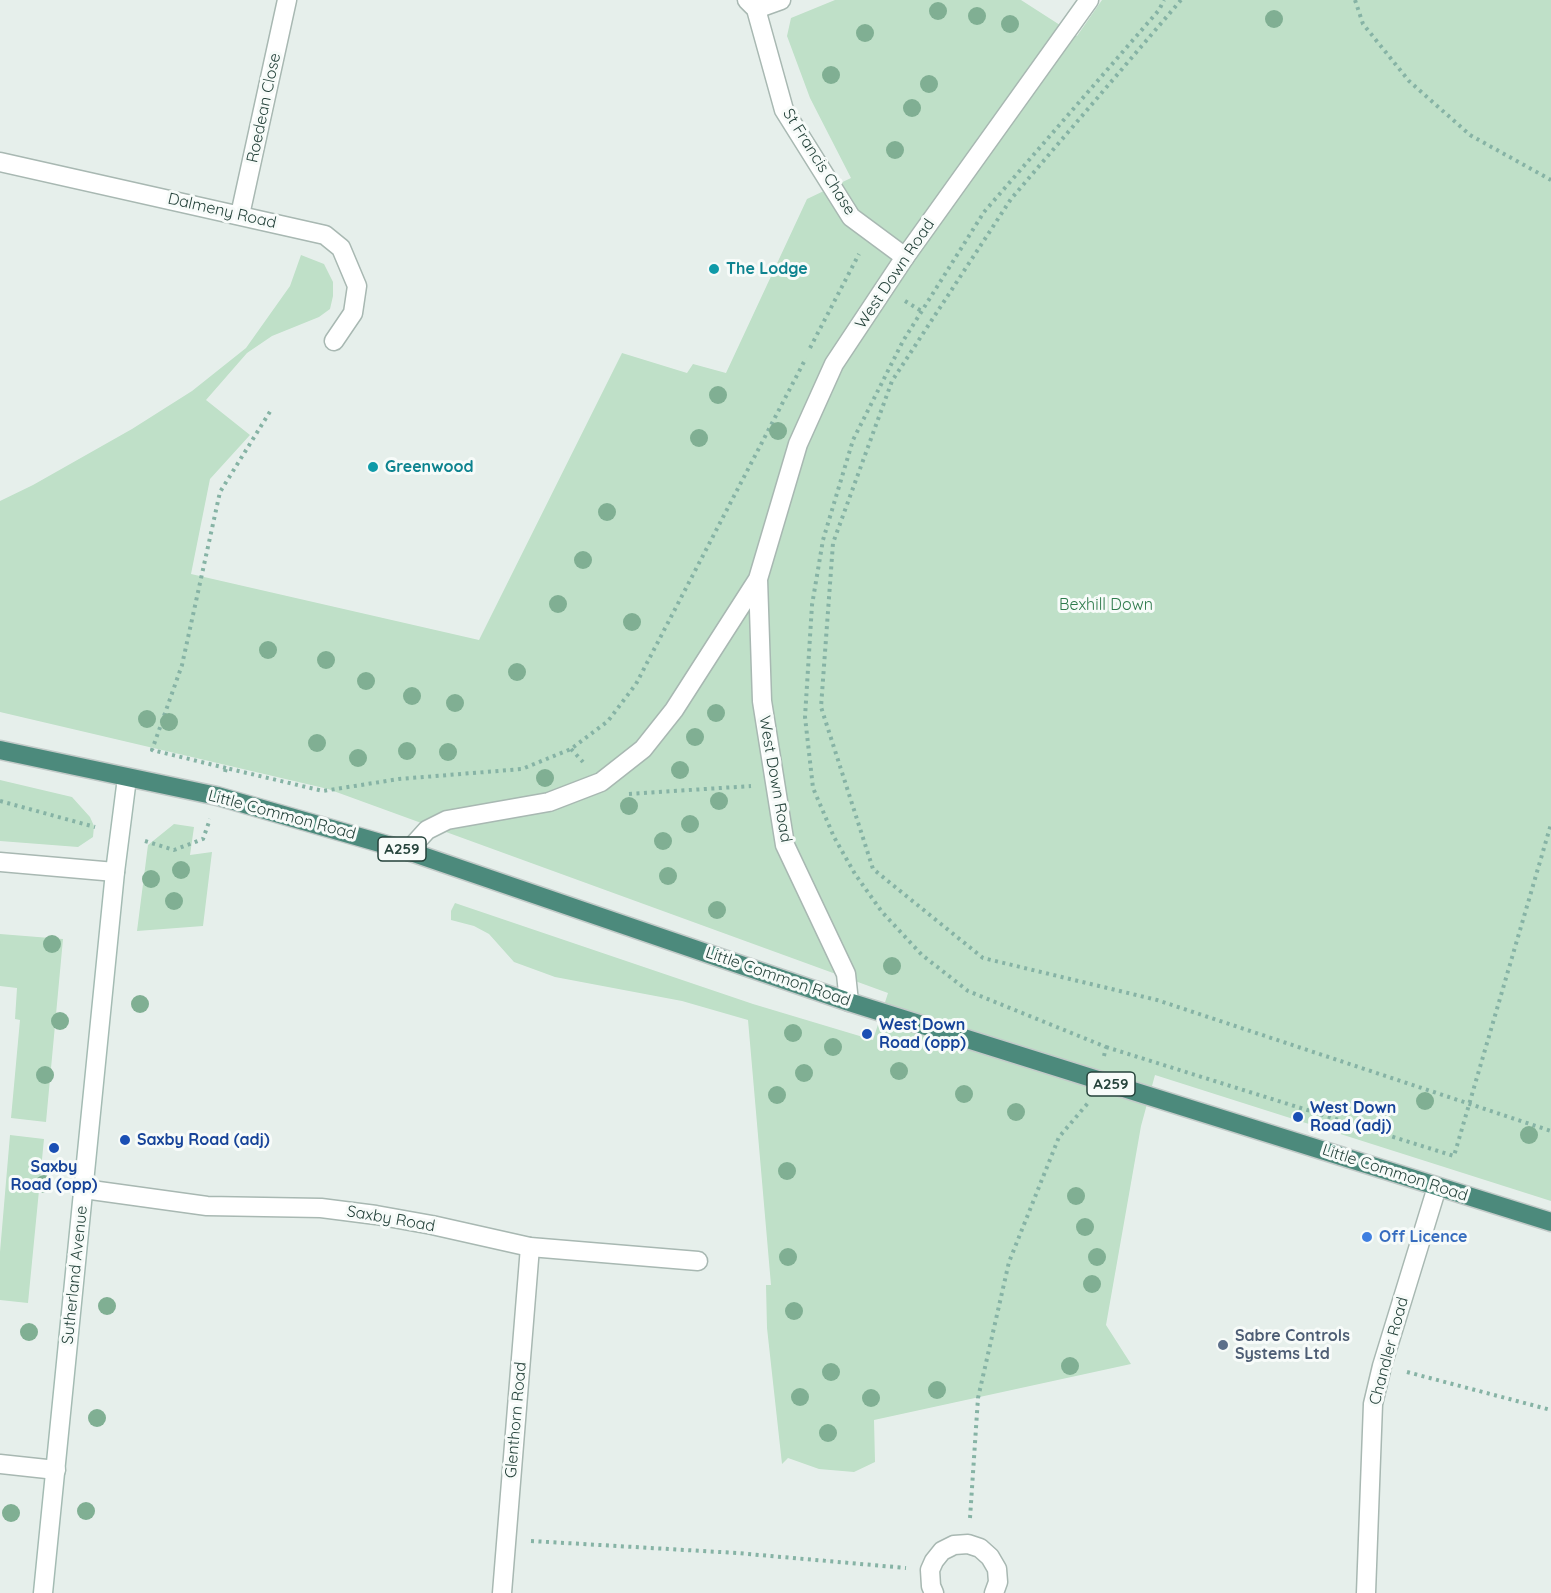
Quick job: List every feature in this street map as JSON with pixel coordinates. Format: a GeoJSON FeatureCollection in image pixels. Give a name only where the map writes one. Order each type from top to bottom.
{"type":"FeatureCollection","features":[{"type":"Feature","properties":{"kind":"highway","name":"Little Common Road"},"geometry":{"type":"LineString","coordinates":[[0,750],[217,796],[408,850],[849,1002],[1551,1222]]}},
{"type":"Feature","properties":{"kind":"street","name":"Roedean Close"},"geometry":{"type":"LineString","coordinates":[[240,215],[287,0]]}},
{"type":"Feature","properties":{"kind":"street","name":"St Francis Chase"},"geometry":{"type":"LineString","coordinates":[[781,0],[752,5],[784,110],[851,217],[905,257]]}},
{"type":"Feature","properties":{"kind":"street","name":"West Down Road"},"geometry":{"type":"LineString","coordinates":[[408,850],[428,830],[447,820],[549,802],[601,782],[644,748],[668,717],[758,579],[798,444],[834,364],[905,257],[1089,0]]}},
{"type":"Feature","properties":{"kind":"street","name":"Dalmeny Road"},"geometry":{"type":"LineString","coordinates":[[0,162],[325,235],[341,248],[357,286],[353,313],[334,340]]}},
{"type":"Feature","properties":{"kind":"street","name":"West Down Road"},"geometry":{"type":"LineString","coordinates":[[758,579],[762,701],[785,845],[846,974],[849,1002]]}},
{"type":"Feature","properties":{"kind":"street","name":"Sutherland Avenue"},"geometry":{"type":"LineString","coordinates":[[43,1593],[115,872],[127,778]]}},
{"type":"Feature","properties":{"kind":"street"},"geometry":{"type":"LineString","coordinates":[[0,862],[115,872]]}},
{"type":"Feature","properties":{"kind":"street","name":"Chandler Road"},"geometry":{"type":"LineString","coordinates":[[1366,1593],[1370,1431],[1373,1404],[1382,1366],[1437,1186]]}},
{"type":"Feature","properties":{"kind":"street","name":"Saxby Road"},"geometry":{"type":"LineString","coordinates":[[84,1189],[207,1206],[321,1208],[432,1225],[530,1247],[698,1261]]}},
{"type":"Feature","properties":{"kind":"street","name":"Glenthorn Road"},"geometry":{"type":"LineString","coordinates":[[502,1593],[530,1247]]}},
{"type":"Feature","properties":{"kind":"street"},"geometry":{"type":"LineString","coordinates":[[0,1464],[56,1470]]}},
{"type":"Feature","properties":{"kind":"street"},"geometry":{"type":"LineString","coordinates":[[934,1593],[930,1570],[934,1561],[942,1551],[954,1545],[968,1544],[980,1548],[990,1557],[997,1569],[998,1582],[994,1593]]}},
{"type":"Feature","properties":{"kind":"path"},"geometry":{"type":"LineString","coordinates":[[1164,0],[1159,10],[984,212],[903,341],[853,440],[823,540],[812,605],[805,717],[813,788],[834,837],[855,874],[882,912],[922,955],[968,991],[1106,1047],[1454,1156],[1551,824]]}},
{"type":"Feature","properties":{"kind":"path"},"geometry":{"type":"LineString","coordinates":[[1181,0],[1011,199],[892,381],[833,543],[821,707],[873,869],[983,958],[1157,1000],[1551,1131]]}},
{"type":"Feature","properties":{"kind":"path"},"geometry":{"type":"LineString","coordinates":[[1355,0],[1363,24],[1409,81],[1470,135],[1551,180]]}},
{"type":"Feature","properties":{"kind":"path"},"geometry":{"type":"LineString","coordinates":[[271,410],[220,492],[182,665],[152,750],[323,791],[399,779],[522,769],[571,749],[608,721],[636,684],[871,232]]}},
{"type":"Feature","properties":{"kind":"path"},"geometry":{"type":"LineString","coordinates":[[571,749],[613,795],[775,785],[813,788]]}},
{"type":"Feature","properties":{"kind":"path"},"geometry":{"type":"LineString","coordinates":[[217,796],[226,768]]}},
{"type":"Feature","properties":{"kind":"path"},"geometry":{"type":"LineString","coordinates":[[968,1544],[978,1398],[1009,1262],[1059,1137],[1089,1102],[1106,1047]]}},
{"type":"Feature","properties":{"kind":"path"},"geometry":{"type":"LineString","coordinates":[[1382,1366],[1551,1410]]}},
{"type":"Feature","properties":{"kind":"path"},"geometry":{"type":"LineString","coordinates":[[506,1539],[737,1553],[930,1570]]}},
{"type":"Feature","properties":{"kind":"green space","name":"Bexhill Down"},"geometry":{"type":"Polygon","coordinates":[[[835,0],[1021,0],[1077,36],[1102,0],[1551,0],[1551,1201],[1155,1075],[1141,1126],[1106,1325],[1131,1364],[874,1420],[875,1462],[854,1472],[819,1469],[788,1458],[782,1464],[767,1328],[766,1285],[771,1285],[748,1020],[682,1001],[555,977],[514,962],[489,934],[474,926],[451,920],[451,911],[455,903],[753,1004],[873,1040],[888,993],[328,789],[0,712],[0,501],[132,429],[192,391],[246,348],[290,286],[301,255],[324,264],[333,282],[330,309],[319,317],[272,336],[247,353],[206,400],[250,435],[210,479],[191,574],[479,640],[622,353],[687,373],[693,364],[726,373],[807,199],[851,178],[810,98],[787,36],[791,18],[835,0]]]}},
{"type":"Feature","properties":{"kind":"green space"},"geometry":{"type":"Polygon","coordinates":[[[0,780],[72,797],[90,817],[94,826],[93,837],[78,847],[0,841],[0,780]]]}},
{"type":"Feature","properties":{"kind":"green space"},"geometry":{"type":"Polygon","coordinates":[[[174,824],[194,827],[190,855],[212,852],[203,926],[137,931],[148,845],[174,824]]]}},
{"type":"Feature","properties":{"kind":"green space"},"geometry":{"type":"Polygon","coordinates":[[[0,934],[63,939],[46,1122],[11,1118],[20,1020],[15,1019],[17,988],[0,986],[0,934]]]}},
{"type":"Feature","properties":{"kind":"green space"},"geometry":{"type":"Polygon","coordinates":[[[10,1135],[44,1139],[28,1303],[0,1300],[0,1252],[10,1135]]]}},
{"type":"Feature","properties":{"kind":"place","name":"The Lodge"},"geometry":{"type":"Point","coordinates":[714,269]}},
{"type":"Feature","properties":{"kind":"place","name":"Greenwood"},"geometry":{"type":"Point","coordinates":[373,467]}},
{"type":"Feature","properties":{"kind":"place","name":"West Down Road (opp)"},"geometry":{"type":"Point","coordinates":[867,1034]}},
{"type":"Feature","properties":{"kind":"place","name":"West Down Road (adj)"},"geometry":{"type":"Point","coordinates":[1298,1117]}},
{"type":"Feature","properties":{"kind":"place","name":"Saxby Road (adj)"},"geometry":{"type":"Point","coordinates":[125,1140]}},
{"type":"Feature","properties":{"kind":"place","name":"Saxby Road (opp)"},"geometry":{"type":"Point","coordinates":[54,1148]}},
{"type":"Feature","properties":{"kind":"place","name":"Off Licence"},"geometry":{"type":"Point","coordinates":[1367,1237]}},
{"type":"Feature","properties":{"kind":"place","name":"Sabre Controls Systems Ltd"},"geometry":{"type":"Point","coordinates":[1223,1345]}}]}
